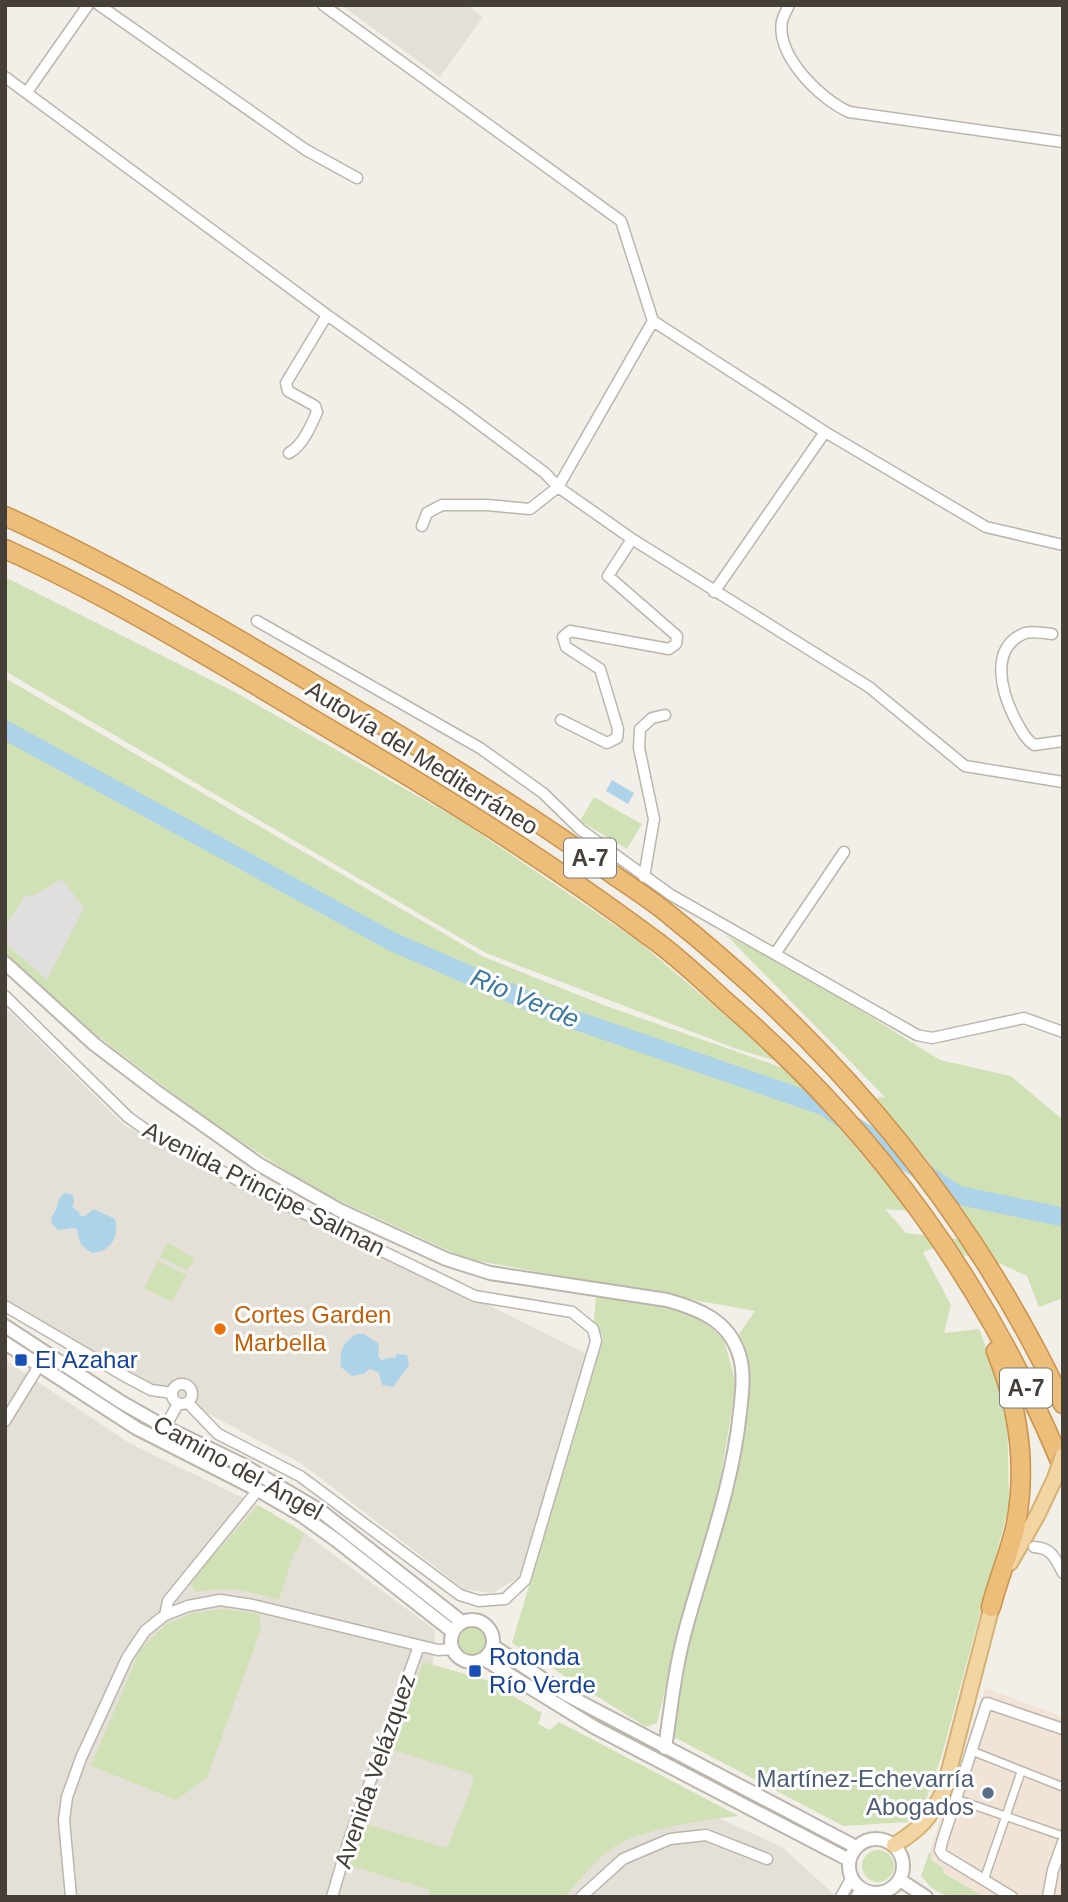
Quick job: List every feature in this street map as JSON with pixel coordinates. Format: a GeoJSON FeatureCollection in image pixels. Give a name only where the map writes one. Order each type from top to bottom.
{"type":"FeatureCollection","features":[{"type":"Feature","properties":{"kind":"highway","name":"Autovía del Mediterráneo"},"geometry":{"type":"LineString","coordinates":[[5,516],[188,609],[463,772],[671,916],[779,1012],[864,1099],[908,1151],[955,1214],[991,1269],[1063,1404]]}},
{"type":"Feature","properties":{"kind":"highway","name":"Autovía del Mediterráneo"},"geometry":{"type":"LineString","coordinates":[[5,549],[183,642],[461,808],[656,940],[770,1040],[818,1087],[866,1140],[910,1195],[955,1260],[985,1310],[1025,1385],[1059,1473]]}},
{"type":"Feature","properties":{"kind":"highway"},"geometry":{"type":"LineString","coordinates":[[985,1310],[989,1335],[1013,1401],[1021,1467],[1015,1526],[991,1607]]}},
{"type":"Feature","properties":{"kind":"main road"},"geometry":{"type":"LineString","coordinates":[[894,1845],[918,1830],[934,1811],[944,1790],[991,1607],[1002,1577],[1059,1473],[1063,1455]]}},
{"type":"Feature","properties":{"kind":"street"},"geometry":{"type":"LineString","coordinates":[[27,92],[88,5]]}},
{"type":"Feature","properties":{"kind":"street"},"geometry":{"type":"LineString","coordinates":[[99,5],[306,150],[357,178]]}},
{"type":"Feature","properties":{"kind":"street"},"geometry":{"type":"LineString","coordinates":[[323,5],[621,221],[653,321],[825,432],[986,527],[1063,545]]}},
{"type":"Feature","properties":{"kind":"street"},"geometry":{"type":"LineString","coordinates":[[789,5],[782,22],[785,43],[794,62],[817,93],[835,106],[849,112],[1063,142]]}},
{"type":"Feature","properties":{"kind":"street"},"geometry":{"type":"LineString","coordinates":[[5,77],[327,315],[458,408],[545,473],[558,487],[714,592],[869,687],[965,766],[1063,782]]}},
{"type":"Feature","properties":{"kind":"street"},"geometry":{"type":"LineString","coordinates":[[289,453],[307,434],[317,412],[315,406],[288,391],[286,383],[327,315]]}},
{"type":"Feature","properties":{"kind":"street"},"geometry":{"type":"LineString","coordinates":[[422,526],[426,513],[442,505],[530,509],[558,487],[653,321]]}},
{"type":"Feature","properties":{"kind":"street"},"geometry":{"type":"LineString","coordinates":[[714,592],[825,432]]}},
{"type":"Feature","properties":{"kind":"street"},"geometry":{"type":"LineString","coordinates":[[561,720],[607,743],[617,738],[618,729],[600,669],[566,647],[563,637],[570,631],[669,649],[676,644],[677,636],[608,576],[632,539]]}},
{"type":"Feature","properties":{"kind":"street"},"geometry":{"type":"LineString","coordinates":[[257,621],[480,748],[543,793],[580,830],[671,895],[918,1035],[932,1038],[1024,1018],[1063,1032]]}},
{"type":"Feature","properties":{"kind":"street"},"geometry":{"type":"LineString","coordinates":[[1052,634],[1027,632],[1013,641],[1005,653],[1000,675],[1010,708],[1026,740],[1034,745],[1063,741]]}},
{"type":"Feature","properties":{"kind":"street"},"geometry":{"type":"LineString","coordinates":[[644,877],[654,819],[639,748],[640,729],[652,718],[665,715]]}},
{"type":"Feature","properties":{"kind":"street"},"geometry":{"type":"LineString","coordinates":[[775,954],[844,852]]}},
{"type":"Feature","properties":{"kind":"street"},"geometry":{"type":"LineString","coordinates":[[5,963],[94,1044],[161,1095],[260,1166],[339,1210],[446,1259],[478,1270],[512,1278],[667,1300],[692,1307],[724,1326],[741,1357],[743,1378],[738,1432],[718,1527],[680,1653],[665,1748]]}},
{"type":"Feature","properties":{"kind":"street","name":"Avenida Principe Salman"},"geometry":{"type":"LineString","coordinates":[[5,996],[128,1117],[149,1132],[257,1190],[475,1296],[572,1312],[593,1329],[596,1341],[525,1580],[505,1599],[479,1601],[460,1595],[300,1476],[218,1434],[183,1404]]}},
{"type":"Feature","properties":{"kind":"street"},"geometry":{"type":"LineString","coordinates":[[5,1306],[151,1390],[172,1393]]}},
{"type":"Feature","properties":{"kind":"street","name":"Camino del Ángel"},"geometry":{"type":"LineString","coordinates":[[5,1326],[121,1402],[243,1465],[322,1512],[457,1627]]}},
{"type":"Feature","properties":{"kind":"street","name":"Camino del Ángel"},"geometry":{"type":"LineString","coordinates":[[5,1343],[136,1428],[258,1490],[337,1540],[457,1627]]}},
{"type":"Feature","properties":{"kind":"street"},"geometry":{"type":"LineString","coordinates":[[5,1421],[40,1364]]}},
{"type":"Feature","properties":{"kind":"street"},"geometry":{"type":"LineString","coordinates":[[165,1427],[193,1394],[188,1385],[177,1385],[172,1393],[173,1400],[183,1404]]}},
{"type":"Feature","properties":{"kind":"street"},"geometry":{"type":"LineString","coordinates":[[165,1615],[168,1601],[258,1490]]}},
{"type":"Feature","properties":{"kind":"street"},"geometry":{"type":"LineString","coordinates":[[1034,1547],[1045,1547],[1054,1554],[1063,1573]]}},
{"type":"Feature","properties":{"kind":"street"},"geometry":{"type":"LineString","coordinates":[[71,1897],[64,1820],[67,1797],[81,1758],[127,1658],[145,1631],[165,1615],[188,1606],[220,1600],[253,1605],[438,1650],[453,1649]]}},
{"type":"Feature","properties":{"kind":"street"},"geometry":{"type":"LineString","coordinates":[[468,1620],[482,1622],[492,1632],[493,1646],[484,1659],[477,1662],[463,1660],[453,1649],[457,1627],[468,1620]]}},
{"type":"Feature","properties":{"kind":"street","name":"Avenida Velázquez"},"geometry":{"type":"LineString","coordinates":[[332,1897],[348,1843],[419,1646]]}},
{"type":"Feature","properties":{"kind":"street"},"geometry":{"type":"LineString","coordinates":[[493,1646],[567,1695],[856,1847]]}},
{"type":"Feature","properties":{"kind":"street"},"geometry":{"type":"LineString","coordinates":[[484,1659],[594,1727],[849,1860]]}},
{"type":"Feature","properties":{"kind":"street"},"geometry":{"type":"LineString","coordinates":[[1012,1897],[943,1855],[940,1850],[987,1703],[1063,1729]]}},
{"type":"Feature","properties":{"kind":"street"},"geometry":{"type":"LineString","coordinates":[[972,1751],[1063,1787]]}},
{"type":"Feature","properties":{"kind":"street"},"geometry":{"type":"LineString","coordinates":[[984,1880],[1021,1772]]}},
{"type":"Feature","properties":{"kind":"street"},"geometry":{"type":"LineString","coordinates":[[956,1799],[1063,1836]]}},
{"type":"Feature","properties":{"kind":"street"},"geometry":{"type":"LineString","coordinates":[[581,1897],[623,1859],[670,1839],[706,1835],[767,1859]]}},
{"type":"Feature","properties":{"kind":"street"},"geometry":{"type":"LineString","coordinates":[[885,1840],[894,1845],[904,1865],[900,1880],[887,1892],[858,1893],[852,1880],[849,1860],[856,1847],[864,1841],[885,1840]]}},
{"type":"Feature","properties":{"kind":"street"},"geometry":{"type":"LineString","coordinates":[[1048,1897],[1053,1870],[1063,1842]]}},
{"type":"Feature","properties":{"kind":"street"},"geometry":{"type":"LineString","coordinates":[[841,1897],[852,1880]]}},
{"type":"Feature","properties":{"kind":"street"},"geometry":{"type":"LineString","coordinates":[[900,1880],[926,1897]]}},
{"type":"Feature","properties":{"kind":"shaded area"},"geometry":{"type":"Polygon","coordinates":[[[341,5],[467,5],[483,17],[440,77],[341,5]]]}},
{"type":"Feature","properties":{"kind":"shaded area"},"geometry":{"type":"Polygon","coordinates":[[[62,879],[84,908],[47,980],[5,943],[5,927],[25,896],[35,895],[62,879]]]}},
{"type":"Feature","properties":{"kind":"shaded area"},"geometry":{"type":"Polygon","coordinates":[[[5,1007],[125,1126],[589,1355],[523,1575],[492,1593],[464,1589],[302,1464],[104,1358],[5,1300],[5,1007]]]}},
{"type":"Feature","properties":{"kind":"shaded area"},"geometry":{"type":"Polygon","coordinates":[[[5,1360],[131,1444],[258,1505],[298,1528],[435,1630],[433,1665],[486,1680],[472,1785],[428,1897],[5,1897],[5,1360]]]}},
{"type":"Feature","properties":{"kind":"shaded area"},"geometry":{"type":"Polygon","coordinates":[[[985,1688],[1063,1717],[1061,1897],[985,1897],[944,1872],[943,1868],[930,1859],[929,1853],[985,1688]]]}},
{"type":"Feature","properties":{"kind":"shaded area"},"geometry":{"type":"Polygon","coordinates":[[[686,1803],[782,1847],[837,1897],[558,1897],[614,1835],[686,1803]]]}},
{"type":"Feature","properties":{"kind":"green space"},"geometry":{"type":"Polygon","coordinates":[[[5,577],[233,691],[463,822],[638,941],[780,1062],[737,1049],[486,953],[5,671],[5,577]]]}},
{"type":"Feature","properties":{"kind":"green space"},"geometry":{"type":"Polygon","coordinates":[[[5,678],[484,957],[606,1006],[789,1070],[910,1211],[885,1209],[906,1233],[984,1242],[945,1182],[876,1098],[885,1097],[726,935],[810,979],[940,1060],[1011,1076],[1063,1120],[1063,1298],[1039,1307],[1027,1276],[1001,1264],[934,1248],[923,1252],[951,1305],[944,1333],[979,1329],[1007,1402],[1009,1507],[941,1758],[923,1808],[908,1822],[843,1826],[674,1737],[692,1619],[712,1567],[736,1482],[750,1377],[739,1334],[755,1311],[467,1259],[316,1190],[205,1118],[78,1021],[5,954],[5,678]]]}},
{"type":"Feature","properties":{"kind":"green space"},"geometry":{"type":"Polygon","coordinates":[[[594,797],[642,824],[627,849],[580,821],[594,797]]]}},
{"type":"Feature","properties":{"kind":"green space"},"geometry":{"type":"Polygon","coordinates":[[[168,1243],[195,1258],[187,1271],[160,1257],[168,1243]]]}},
{"type":"Feature","properties":{"kind":"green space"},"geometry":{"type":"Polygon","coordinates":[[[158,1261],[186,1275],[172,1302],[144,1288],[158,1261]]]}},
{"type":"Feature","properties":{"kind":"green space"},"geometry":{"type":"Polygon","coordinates":[[[596,1294],[674,1306],[704,1321],[724,1340],[736,1384],[717,1500],[680,1629],[657,1723],[646,1727],[512,1643],[603,1338],[594,1321],[596,1294]]]}},
{"type":"Feature","properties":{"kind":"green space"},"geometry":{"type":"Polygon","coordinates":[[[258,1505],[304,1533],[297,1551],[294,1552],[279,1600],[238,1590],[196,1592],[189,1583],[258,1505]]]}},
{"type":"Feature","properties":{"kind":"green space"},"geometry":{"type":"Polygon","coordinates":[[[224,1609],[259,1614],[261,1629],[207,1778],[176,1800],[91,1766],[140,1650],[165,1625],[192,1613],[224,1609]]]}},
{"type":"Feature","properties":{"kind":"green space"},"geometry":{"type":"Polygon","coordinates":[[[473,1626],[484,1630],[488,1641],[484,1652],[473,1656],[462,1652],[458,1641],[462,1630],[473,1626]]]}},
{"type":"Feature","properties":{"kind":"green space"},"geometry":{"type":"Polygon","coordinates":[[[423,1662],[486,1680],[542,1713],[538,1724],[550,1730],[559,1722],[739,1816],[673,1826],[623,1842],[599,1860],[565,1897],[428,1897],[430,1890],[348,1865],[363,1823],[447,1848],[472,1785],[473,1775],[390,1749],[423,1662]]]}},
{"type":"Feature","properties":{"kind":"green space"},"geometry":{"type":"Polygon","coordinates":[[[878,1850],[889,1855],[894,1866],[889,1877],[878,1882],[867,1877],[862,1866],[867,1855],[878,1850]]]}},
{"type":"Feature","properties":{"kind":"green space"},"geometry":{"type":"Polygon","coordinates":[[[929,1853],[932,1854],[931,1860],[943,1868],[944,1873],[985,1897],[949,1896],[935,1890],[921,1876],[929,1853]]]}},
{"type":"Feature","properties":{"kind":"water"},"geometry":{"type":"Polygon","coordinates":[[[612,780],[634,793],[628,804],[606,791],[612,780]]]}},
{"type":"Feature","properties":{"kind":"water"},"geometry":{"type":"Polygon","coordinates":[[[66,1193],[73,1195],[72,1207],[80,1216],[85,1216],[94,1209],[115,1219],[116,1232],[109,1247],[92,1253],[82,1246],[77,1229],[58,1230],[52,1224],[51,1217],[60,1197],[66,1193]]]}},
{"type":"Feature","properties":{"kind":"water"},"geometry":{"type":"Polygon","coordinates":[[[357,1334],[364,1334],[379,1344],[378,1356],[382,1361],[395,1358],[397,1354],[407,1355],[409,1365],[393,1387],[382,1385],[379,1373],[370,1369],[363,1374],[352,1376],[341,1367],[343,1348],[348,1340],[357,1334]]]}},
{"type":"Feature","properties":{"kind":"waterway","name":"Rio Verde"},"geometry":{"type":"LineString","coordinates":[[5,730],[393,942],[563,1016],[824,1106],[957,1195],[1063,1217]]}},
{"type":"Feature","properties":{"kind":"place","name":"Cortes Garden Marbella"},"geometry":{"type":"Point","coordinates":[220,1329]}},
{"type":"Feature","properties":{"kind":"place","name":"El Azahar"},"geometry":{"type":"Point","coordinates":[21,1360]}},
{"type":"Feature","properties":{"kind":"place","name":"Rotonda Río Verde"},"geometry":{"type":"Point","coordinates":[475,1671]}},
{"type":"Feature","properties":{"kind":"place","name":"Martínez-Echevarría Abogados"},"geometry":{"type":"Point","coordinates":[988,1793]}}]}
